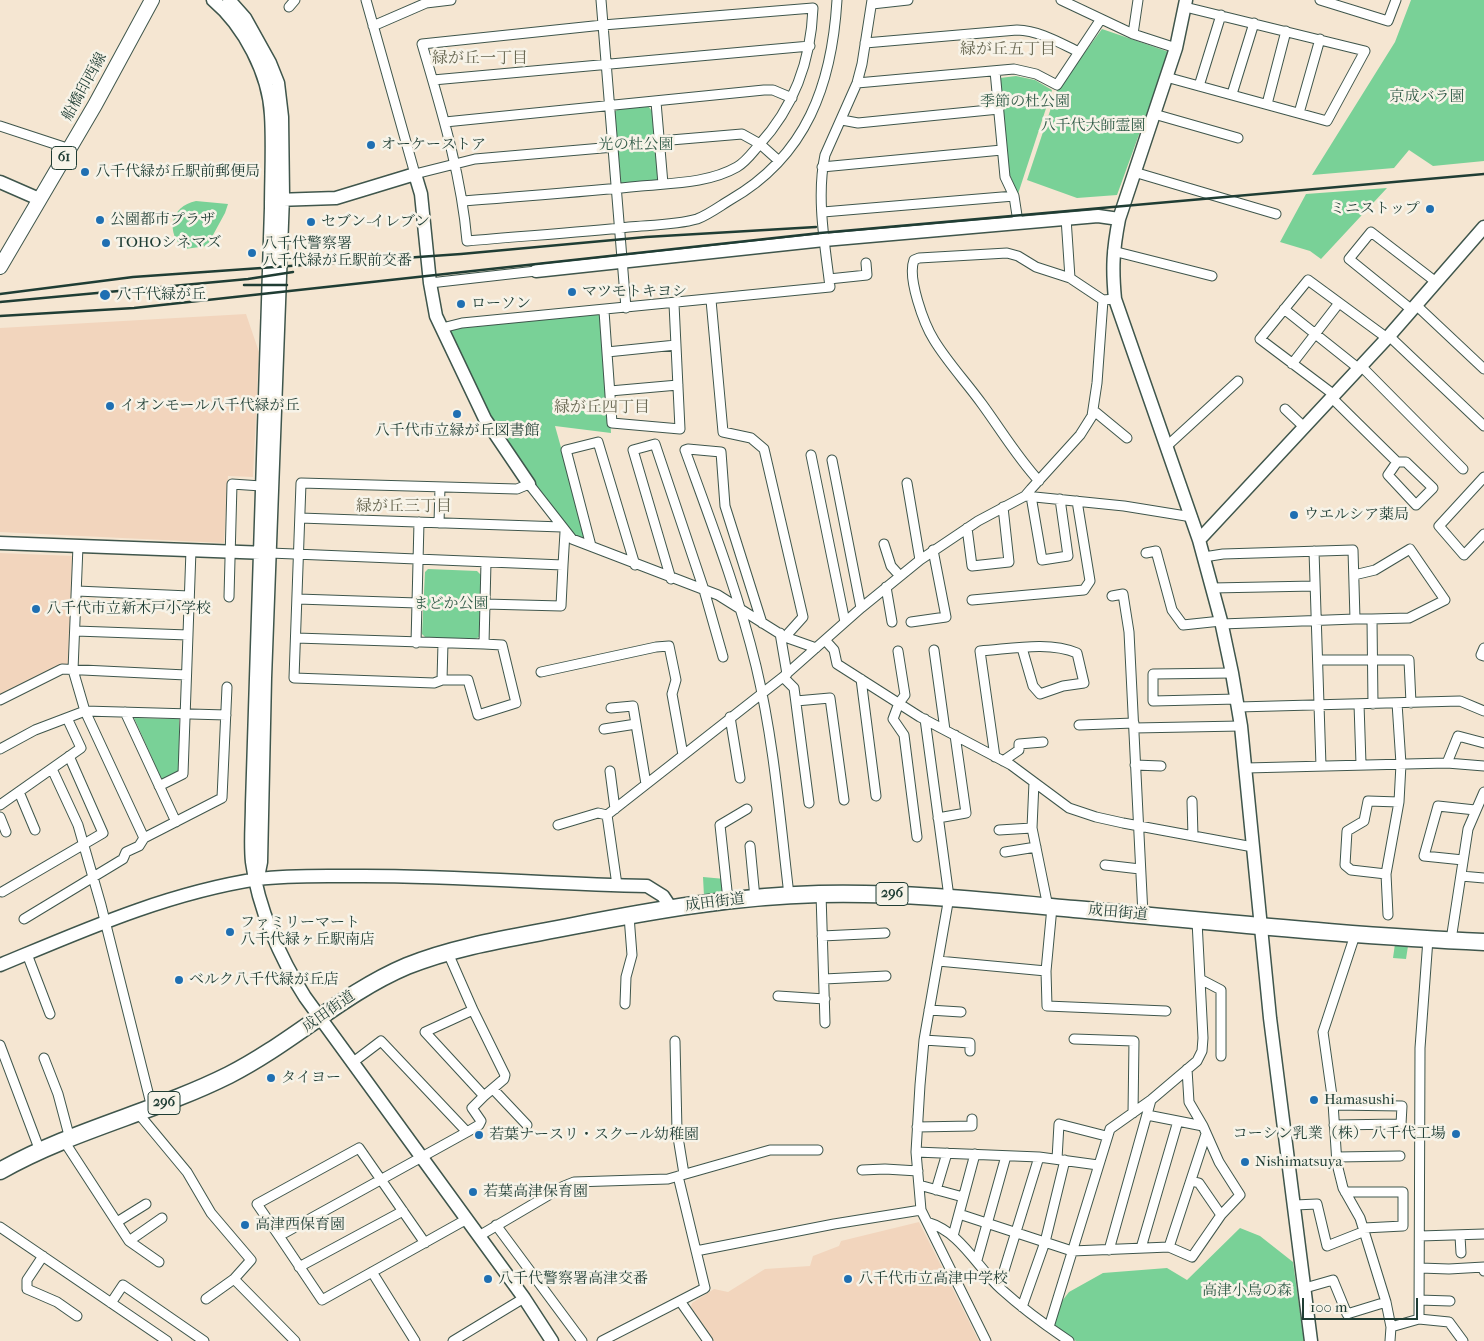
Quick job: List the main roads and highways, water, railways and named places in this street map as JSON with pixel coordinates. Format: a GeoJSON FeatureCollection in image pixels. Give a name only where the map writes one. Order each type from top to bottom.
{"type":"FeatureCollection","features":[{"type":"Feature","properties":{"kind":"highway","name":"成田街道"},"geometry":{"type":"LineString","coordinates":[[0,1171],[40,1151],[145,1111],[229,1075],[262,1057],[386,976],[427,959],[448,953],[671,908],[728,900],[789,895],[917,894],[1355,935],[1484,942]]}},
{"type":"Feature","properties":{"kind":"main road","name":"船橋印西線"},"geometry":{"type":"LineString","coordinates":[[0,267],[70,149],[152,0]]}},
{"type":"Feature","properties":{"kind":"railway"},"geometry":{"type":"LineString","coordinates":[[0,316],[134,308],[820,233],[1484,174]]}},
{"type":"Feature","properties":{"kind":"railway"},"geometry":{"type":"LineString","coordinates":[[0,294],[133,277],[461,254],[646,237],[816,227]]}},
{"type":"Feature","properties":{"kind":"railway"},"geometry":{"type":"LineString","coordinates":[[0,302],[248,279],[293,272]]}},
{"type":"Feature","properties":{"kind":"railway"},"geometry":{"type":"LineString","coordinates":[[244,285],[287,285]]}},
{"type":"Feature","properties":{"kind":"place","name":"オーケーストア"},"geometry":{"type":"Point","coordinates":[371,145]}},
{"type":"Feature","properties":{"kind":"place","name":"八千代緑が丘駅前郵便局"},"geometry":{"type":"Point","coordinates":[85,172]}},
{"type":"Feature","properties":{"kind":"place","name":"ミニストップ"},"geometry":{"type":"Point","coordinates":[1430,209]}},
{"type":"Feature","properties":{"kind":"place","name":"公園都市プラザ"},"geometry":{"type":"Point","coordinates":[100,220]}},
{"type":"Feature","properties":{"kind":"place","name":"セブン-イレブン"},"geometry":{"type":"Point","coordinates":[311,222]}},
{"type":"Feature","properties":{"kind":"place","name":"TOHOシネマズ"},"geometry":{"type":"Point","coordinates":[106,243]}},
{"type":"Feature","properties":{"kind":"place","name":"八千代警察署 八千代緑が丘駅前交番"},"geometry":{"type":"Point","coordinates":[252,253]}},
{"type":"Feature","properties":{"kind":"place","name":"マツモトキヨシ"},"geometry":{"type":"Point","coordinates":[572,292]}},
{"type":"Feature","properties":{"kind":"place","name":"八千代緑が丘"},"geometry":{"type":"Point","coordinates":[105,295]}},
{"type":"Feature","properties":{"kind":"place","name":"ローソン"},"geometry":{"type":"Point","coordinates":[461,304]}},
{"type":"Feature","properties":{"kind":"place","name":"イオンモール八千代緑が丘"},"geometry":{"type":"Point","coordinates":[110,406]}},
{"type":"Feature","properties":{"kind":"place","name":"八千代市立緑が丘図書館"},"geometry":{"type":"Point","coordinates":[457,414]}},
{"type":"Feature","properties":{"kind":"place","name":"ウエルシア薬局"},"geometry":{"type":"Point","coordinates":[1294,515]}},
{"type":"Feature","properties":{"kind":"place","name":"八千代市立新木戸小学校"},"geometry":{"type":"Point","coordinates":[36,609]}},
{"type":"Feature","properties":{"kind":"place","name":"ファミリーマート 八千代緑ヶ丘駅南店"},"geometry":{"type":"Point","coordinates":[230,932]}},
{"type":"Feature","properties":{"kind":"place","name":"ベルク八千代緑が丘店"},"geometry":{"type":"Point","coordinates":[179,980]}},
{"type":"Feature","properties":{"kind":"place","name":"タイヨー"},"geometry":{"type":"Point","coordinates":[271,1078]}},
{"type":"Feature","properties":{"kind":"place","name":"Hamasushi"},"geometry":{"type":"Point","coordinates":[1314,1100]}},
{"type":"Feature","properties":{"kind":"place","name":"コーシン乳業（株） 八千代工場"},"geometry":{"type":"Point","coordinates":[1456,1134]}},
{"type":"Feature","properties":{"kind":"place","name":"若葉ナースリ・スクール幼稚園"},"geometry":{"type":"Point","coordinates":[479,1135]}},
{"type":"Feature","properties":{"kind":"place","name":"Nishimatsuya"},"geometry":{"type":"Point","coordinates":[1245,1162]}},
{"type":"Feature","properties":{"kind":"place","name":"若葉高津保育園"},"geometry":{"type":"Point","coordinates":[473,1192]}},
{"type":"Feature","properties":{"kind":"place","name":"高津西保育園"},"geometry":{"type":"Point","coordinates":[245,1225]}},
{"type":"Feature","properties":{"kind":"place","name":"八千代警察署高津交番"},"geometry":{"type":"Point","coordinates":[488,1279]}},
{"type":"Feature","properties":{"kind":"place","name":"八千代市立高津中学校"},"geometry":{"type":"Point","coordinates":[848,1279]}},
{"type":"Feature","properties":{"kind":"district","name":"緑が丘五丁目"},"geometry":{"type":"Point","coordinates":[1008,50]}},
{"type":"Feature","properties":{"kind":"district","name":"緑が丘一丁目"},"geometry":{"type":"Point","coordinates":[480,59]}},
{"type":"Feature","properties":{"kind":"district","name":"緑が丘四丁目"},"geometry":{"type":"Point","coordinates":[602,408]}},
{"type":"Feature","properties":{"kind":"district","name":"緑が丘三丁目"},"geometry":{"type":"Point","coordinates":[404,507]}},
{"type":"Feature","properties":{"kind":"park label","name":"京成バラ園"},"geometry":{"type":"Point","coordinates":[1427,97]}},
{"type":"Feature","properties":{"kind":"park label","name":"季節の杜公園"},"geometry":{"type":"Point","coordinates":[1025,102]}},
{"type":"Feature","properties":{"kind":"park label","name":"八千代大師霊園"},"geometry":{"type":"Point","coordinates":[1093,126]}},
{"type":"Feature","properties":{"kind":"park label","name":"光の杜公園"},"geometry":{"type":"Point","coordinates":[636,145]}},
{"type":"Feature","properties":{"kind":"park label","name":"まどか公園"},"geometry":{"type":"Point","coordinates":[451,604]}},
{"type":"Feature","properties":{"kind":"park label","name":"高津小鳥の森"},"geometry":{"type":"Point","coordinates":[1247,1291]}}]}
